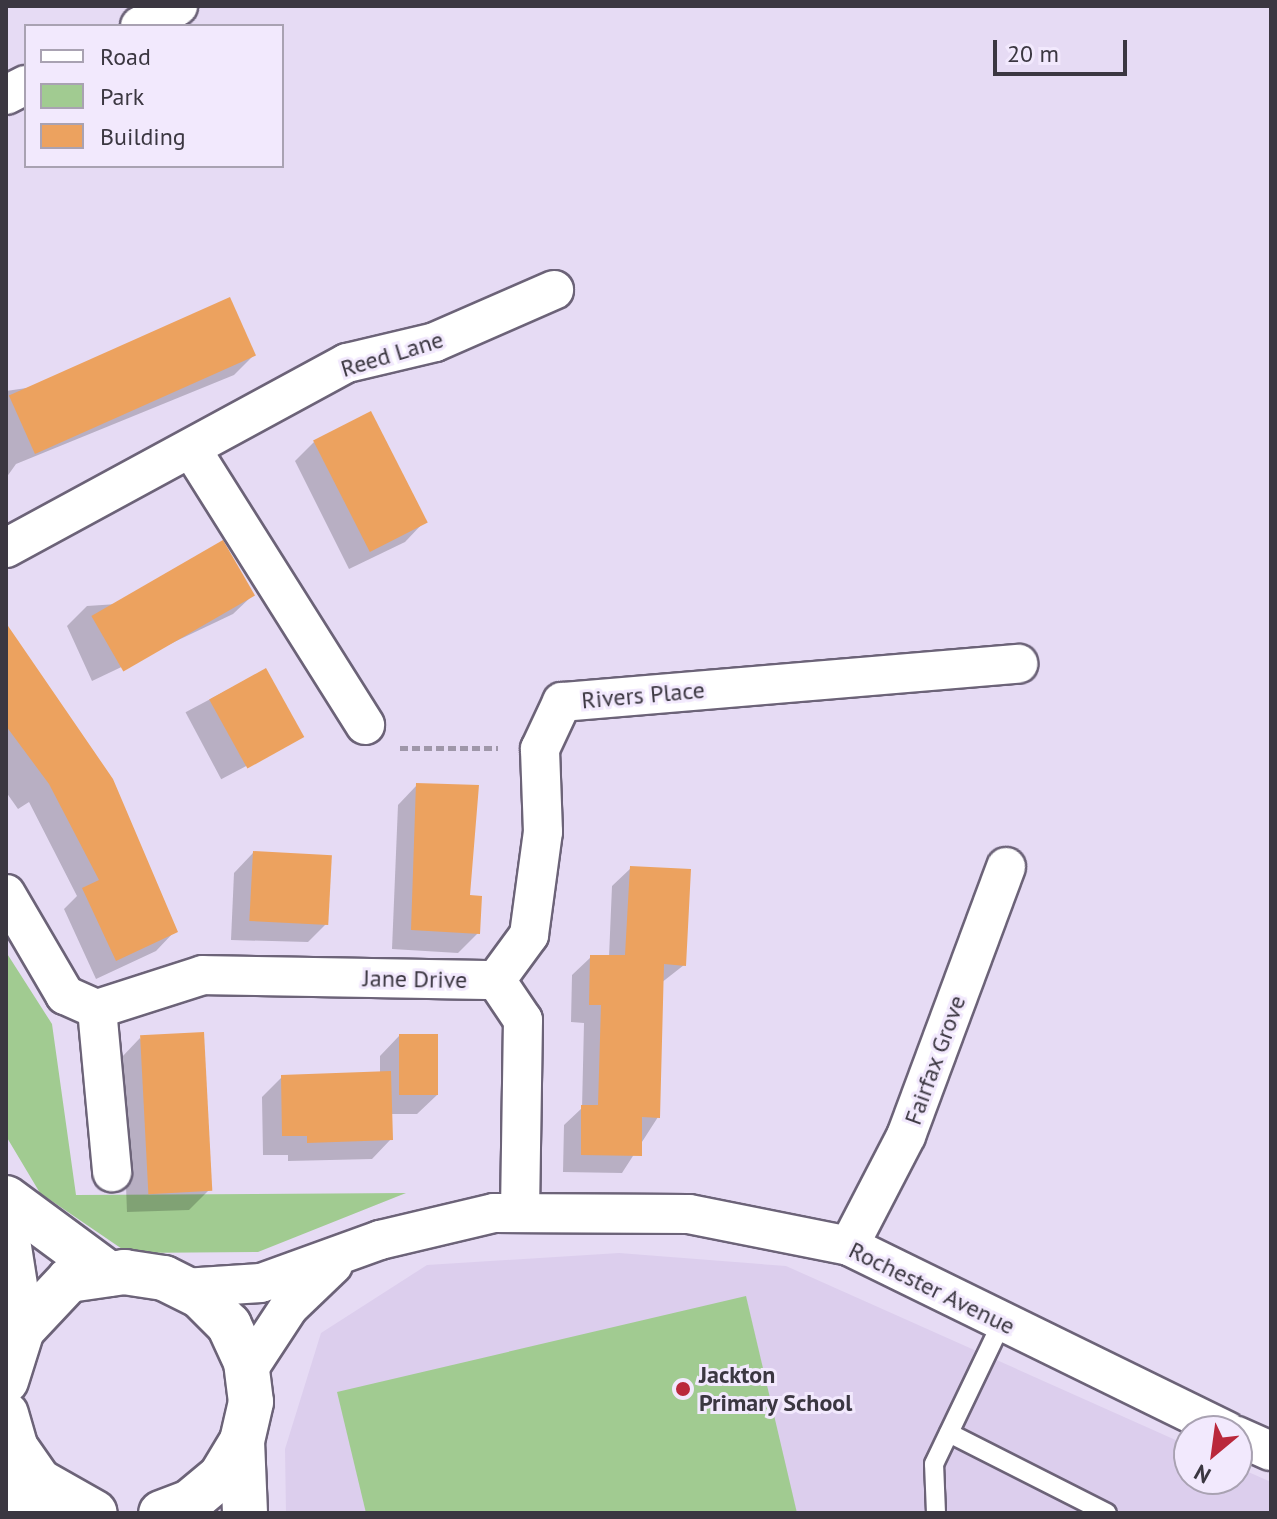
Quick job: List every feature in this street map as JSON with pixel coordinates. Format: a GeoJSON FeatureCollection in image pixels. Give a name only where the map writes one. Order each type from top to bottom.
{"type":"FeatureCollection","features":[{"type":"Feature","properties":{"kind":"street"},"geometry":{"type":"LineString","coordinates":[[144,24],[178,6]]}},
{"type":"Feature","properties":{"kind":"street"},"geometry":{"type":"LineString","coordinates":[[6,95],[24,86]]}},
{"type":"Feature","properties":{"kind":"street","name":"Reed Lane"},"geometry":{"type":"LineString","coordinates":[[6,548],[192,450],[347,363],[435,342],[554,290]]}},
{"type":"Feature","properties":{"kind":"street"},"geometry":{"type":"LineString","coordinates":[[192,450],[365,725]]}},
{"type":"Feature","properties":{"kind":"street","name":"Rivers Place"},"geometry":{"type":"LineString","coordinates":[[496,980],[529,935],[543,832],[540,749],[562,702],[1018,664]]}},
{"type":"Feature","properties":{"kind":"street","name":"Fairfax Grove"},"geometry":{"type":"LineString","coordinates":[[849,1246],[906,1136],[1006,867]]}},
{"type":"Feature","properties":{"kind":"street"},"geometry":{"type":"LineString","coordinates":[[6,894],[65,995],[97,1009],[112,1172]]}},
{"type":"Feature","properties":{"kind":"street","name":"Jane Drive"},"geometry":{"type":"LineString","coordinates":[[97,1009],[203,975],[496,980],[523,1020],[520,1213]]}},
{"type":"Feature","properties":{"kind":"street"},"geometry":{"type":"LineString","coordinates":[[6,1198],[109,1274]]}},
{"type":"Feature","properties":{"kind":"street","name":"Rochester Avenue"},"geometry":{"type":"LineString","coordinates":[[184,1288],[261,1283],[338,1260],[380,1240],[520,1213],[689,1214],[849,1246],[1193,1415]]}},
{"type":"Feature","properties":{"kind":"street"},"geometry":{"type":"LineString","coordinates":[[6,1228],[22,1330]]}},
{"type":"Feature","properties":{"kind":"street","name":"Rochester Avenue"},"geometry":{"type":"LineString","coordinates":[[247,1371],[289,1307],[338,1260]]}},
{"type":"Feature","properties":{"kind":"street"},"geometry":{"type":"LineString","coordinates":[[6,1381],[22,1330],[69,1280],[109,1274],[164,1278],[184,1288],[229,1325],[247,1371],[251,1402],[242,1441],[245,1513]]}},
{"type":"Feature","properties":{"kind":"street"},"geometry":{"type":"LineString","coordinates":[[6,1414],[16,1448],[56,1494],[95,1513]]}},
{"type":"Feature","properties":{"kind":"street"},"geometry":{"type":"LineString","coordinates":[[161,1513],[190,1502],[221,1476],[242,1441]]}},
{"type":"Feature","properties":{"kind":"street"},"geometry":{"type":"LineString","coordinates":[[6,1494],[56,1494]]}},
{"type":"Feature","properties":{"kind":"lane"},"geometry":{"type":"LineString","coordinates":[[936,1513],[934,1464],[1002,1322]]}},
{"type":"Feature","properties":{"kind":"lane"},"geometry":{"type":"LineString","coordinates":[[949,1433],[1107,1513]]}},
{"type":"Feature","properties":{"kind":"path"},"geometry":{"type":"LineString","coordinates":[[365,725],[400,748],[540,749]]}},
{"type":"Feature","properties":{"kind":"shaded area","name":"Jackton Primary School"},"geometry":{"type":"Polygon","coordinates":[[[619,1253],[786,1266],[1173,1439],[1173,1495],[1253,1495],[1253,1474],[1271,1482],[1271,1513],[286,1513],[285,1449],[321,1333],[427,1265],[619,1253]]]}},
{"type":"Feature","properties":{"kind":"green space"},"geometry":{"type":"Polygon","coordinates":[[[6,952],[52,1024],[76,1195],[406,1193],[258,1252],[128,1253],[40,1193],[6,1136],[6,952]]]}},
{"type":"Feature","properties":{"kind":"green space"},"geometry":{"type":"Polygon","coordinates":[[[746,1296],[797,1513],[366,1513],[337,1392],[746,1296]]]}},
{"type":"Feature","properties":{"kind":"building"},"geometry":{"type":"Polygon","coordinates":[[[230,297],[256,355],[35,454],[9,395],[230,297]]]}},
{"type":"Feature","properties":{"kind":"building"},"geometry":{"type":"Polygon","coordinates":[[[371,411],[428,522],[370,552],[313,441],[371,411]]]}},
{"type":"Feature","properties":{"kind":"building"},"geometry":{"type":"Polygon","coordinates":[[[223,540],[255,595],[123,671],[91,616],[223,540]]]}},
{"type":"Feature","properties":{"kind":"building"},"geometry":{"type":"Polygon","coordinates":[[[6,623],[113,779],[178,932],[116,961],[82,888],[99,880],[49,784],[6,726],[6,623]]]}},
{"type":"Feature","properties":{"kind":"building"},"geometry":{"type":"Polygon","coordinates":[[[266,668],[304,737],[247,769],[209,700],[266,668]]]}},
{"type":"Feature","properties":{"kind":"building"},"geometry":{"type":"Polygon","coordinates":[[[416,783],[479,785],[470,895],[482,896],[480,934],[411,930],[416,783]]]}},
{"type":"Feature","properties":{"kind":"building"},"geometry":{"type":"Polygon","coordinates":[[[253,851],[332,855],[328,925],[249,921],[253,851]]]}},
{"type":"Feature","properties":{"kind":"building"},"geometry":{"type":"Polygon","coordinates":[[[630,866],[691,869],[686,966],[664,964],[660,1118],[642,1117],[642,1156],[581,1155],[581,1105],[598,1105],[601,1005],[589,1005],[590,955],[625,955],[630,866]]]}},
{"type":"Feature","properties":{"kind":"building"},"geometry":{"type":"Polygon","coordinates":[[[204,1032],[212,1191],[148,1194],[140,1035],[204,1032]]]}},
{"type":"Feature","properties":{"kind":"building"},"geometry":{"type":"Polygon","coordinates":[[[399,1034],[438,1034],[438,1095],[399,1095],[399,1034]]]}},
{"type":"Feature","properties":{"kind":"building"},"geometry":{"type":"Polygon","coordinates":[[[391,1071],[393,1140],[307,1143],[307,1136],[282,1136],[281,1075],[391,1071]]]}},
{"type":"Feature","properties":{"kind":"place","name":"Jackton Primary School"},"geometry":{"type":"Point","coordinates":[683,1389]}}]}
